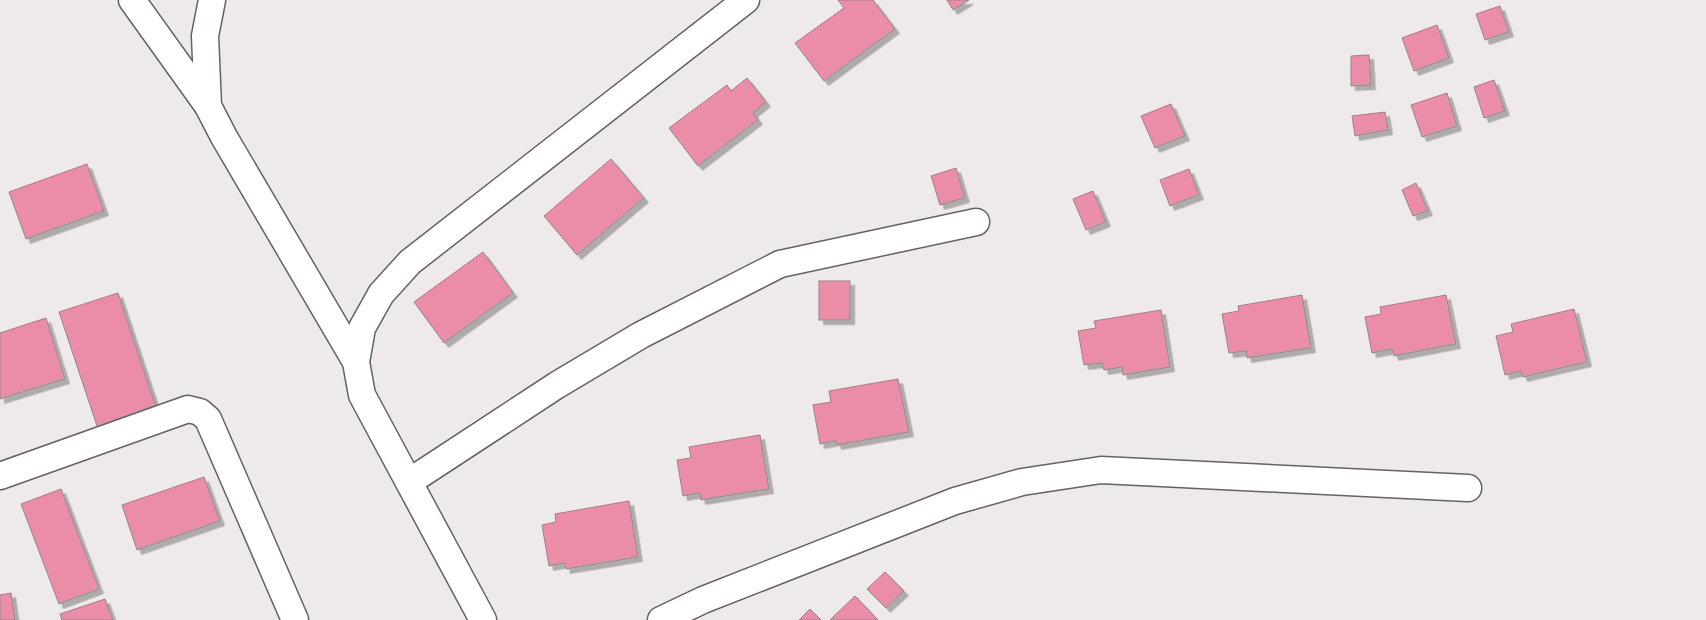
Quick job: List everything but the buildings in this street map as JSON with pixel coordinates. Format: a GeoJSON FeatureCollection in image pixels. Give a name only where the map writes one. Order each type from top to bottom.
{"type":"FeatureCollection","features":[{"type":"Feature","properties":{"kind":"street"},"geometry":{"type":"LineString","coordinates":[[132,0],[208,106],[224,137],[356,362],[362,395],[483,620]]}},
{"type":"Feature","properties":{"kind":"street"},"geometry":{"type":"LineString","coordinates":[[208,106],[205,36],[212,0]]}},
{"type":"Feature","properties":{"kind":"street"},"geometry":{"type":"LineString","coordinates":[[356,362],[362,328],[371,311],[381,294],[410,262],[746,0]]}},
{"type":"Feature","properties":{"kind":"street"},"geometry":{"type":"LineString","coordinates":[[409,482],[557,385],[641,335],[780,264],[976,222]]}},
{"type":"Feature","properties":{"kind":"street"},"geometry":{"type":"LineString","coordinates":[[0,476],[188,409],[200,412],[208,419],[295,620]]}},
{"type":"Feature","properties":{"kind":"street"},"geometry":{"type":"LineString","coordinates":[[661,620],[703,600],[955,501],[1022,482],[1101,470],[1468,488]]}}]}
